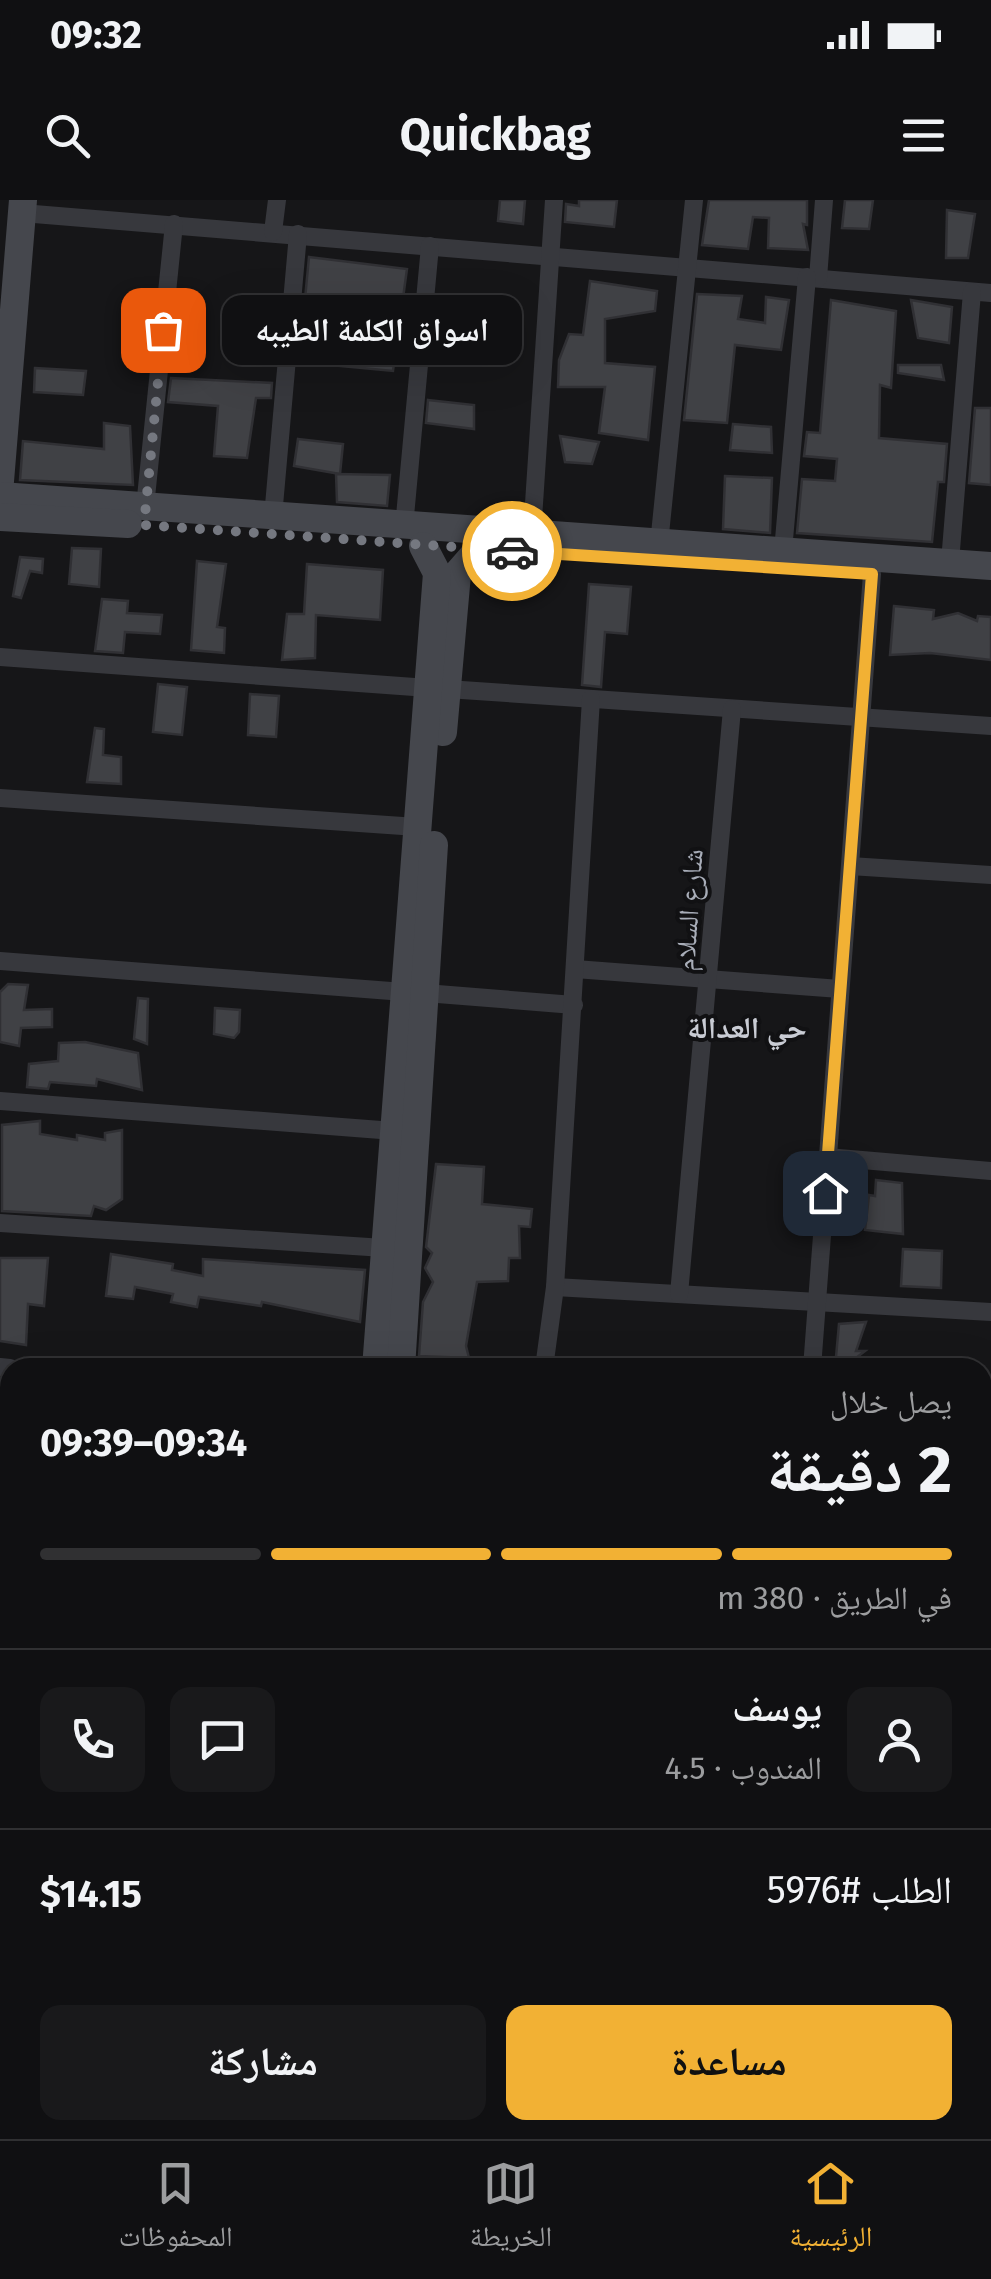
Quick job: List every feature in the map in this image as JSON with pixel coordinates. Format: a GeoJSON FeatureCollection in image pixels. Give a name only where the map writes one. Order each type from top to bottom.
{"type":"FeatureCollection","features":[{"type":"Feature","properties":{"kind":"street"},"geometry":{"type":"LineString","coordinates":[[274,232],[277,200]]}},
{"type":"Feature","properties":{"kind":"street"},"geometry":{"type":"LineString","coordinates":[[532,534],[554,200]]}},
{"type":"Feature","properties":{"kind":"street"},"geometry":{"type":"LineString","coordinates":[[658,553],[694,200]]}},
{"type":"Feature","properties":{"kind":"street"},"geometry":{"type":"LineString","coordinates":[[782,550],[824,200]]}},
{"type":"Feature","properties":{"kind":"street"},"geometry":{"type":"LineString","coordinates":[[17,204],[174,224],[991,294]]}},
{"type":"Feature","properties":{"kind":"street"},"geometry":{"type":"LineString","coordinates":[[0,273],[17,204]]}},
{"type":"Feature","properties":{"kind":"street"},"geometry":{"type":"LineString","coordinates":[[0,481],[17,204]]}},
{"type":"Feature","properties":{"kind":"street"},"geometry":{"type":"LineString","coordinates":[[144,516],[174,224]]}},
{"type":"Feature","properties":{"kind":"street"},"geometry":{"type":"LineString","coordinates":[[273,517],[298,234]]}},
{"type":"Feature","properties":{"kind":"street"},"geometry":{"type":"LineString","coordinates":[[378,1358],[397,1248],[446,574],[413,536],[430,246]]}},
{"type":"Feature","properties":{"kind":"street"},"geometry":{"type":"LineString","coordinates":[[950,562],[972,292]]}},
{"type":"Feature","properties":{"kind":"street"},"geometry":{"type":"LineString","coordinates":[[0,496],[144,516],[413,536],[532,534],[658,553],[991,584]]}},
{"type":"Feature","properties":{"kind":"street"},"geometry":{"type":"LineString","coordinates":[[0,518],[273,517],[413,536],[478,550],[782,550],[991,566]]}},
{"type":"Feature","properties":{"kind":"street"},"geometry":{"type":"LineString","coordinates":[[446,574],[478,550]]}},
{"type":"Feature","properties":{"kind":"street"},"geometry":{"type":"LineString","coordinates":[[813,1358],[872,574]]}},
{"type":"Feature","properties":{"kind":"street"},"geometry":{"type":"LineString","coordinates":[[0,658],[991,726]]}},
{"type":"Feature","properties":{"kind":"street"},"geometry":{"type":"LineString","coordinates":[[401,1358],[394,1130],[414,992],[417,827],[437,688]]}},
{"type":"Feature","properties":{"kind":"street"},"geometry":{"type":"LineString","coordinates":[[545,1358],[555,1287],[591,699]]}},
{"type":"Feature","properties":{"kind":"street","name":"شارع السلام"},"geometry":{"type":"LineString","coordinates":[[679,1294],[711,981],[732,709]]}},
{"type":"Feature","properties":{"kind":"street"},"geometry":{"type":"LineString","coordinates":[[0,798],[417,827]]}},
{"type":"Feature","properties":{"kind":"street"},"geometry":{"type":"LineString","coordinates":[[850,866],[991,875]]}},
{"type":"Feature","properties":{"kind":"street"},"geometry":{"type":"LineString","coordinates":[[0,960],[574,1005]]}},
{"type":"Feature","properties":{"kind":"street"},"geometry":{"type":"LineString","coordinates":[[575,969],[840,989]]}},
{"type":"Feature","properties":{"kind":"street"},"geometry":{"type":"LineString","coordinates":[[0,1101],[394,1130]]}},
{"type":"Feature","properties":{"kind":"street"},"geometry":{"type":"LineString","coordinates":[[828,1157],[991,1171]]}},
{"type":"Feature","properties":{"kind":"street"},"geometry":{"type":"LineString","coordinates":[[0,1224],[397,1248]]}},
{"type":"Feature","properties":{"kind":"street"},"geometry":{"type":"LineString","coordinates":[[555,1287],[991,1312]]}},
{"type":"Feature","properties":{"kind":"building"},"geometry":{"type":"Polygon","coordinates":[[[500,200],[525,200],[523,224],[498,221],[500,200]]]}},
{"type":"Feature","properties":{"kind":"building"},"geometry":{"type":"Polygon","coordinates":[[[579,200],[617,200],[614,227],[565,222],[566,204],[579,206],[579,200]]]}},
{"type":"Feature","properties":{"kind":"building"},"geometry":{"type":"Polygon","coordinates":[[[709,200],[807,200],[807,225],[803,224],[808,250],[768,248],[769,218],[753,217],[748,249],[702,245],[709,200]]]}},
{"type":"Feature","properties":{"kind":"building"},"geometry":{"type":"Polygon","coordinates":[[[845,200],[873,200],[869,229],[842,228],[845,200]]]}},
{"type":"Feature","properties":{"kind":"building"},"geometry":{"type":"Polygon","coordinates":[[[947,210],[975,214],[968,258],[946,258],[947,210]]]}},
{"type":"Feature","properties":{"kind":"building"},"geometry":{"type":"Polygon","coordinates":[[[309,257],[407,269],[393,371],[299,362],[309,257]]]}},
{"type":"Feature","properties":{"kind":"building"},"geometry":{"type":"Polygon","coordinates":[[[590,281],[657,291],[655,311],[605,319],[605,363],[655,367],[648,440],[599,433],[605,387],[558,387],[559,360],[569,334],[583,335],[590,281]]]}},
{"type":"Feature","properties":{"kind":"building"},"geometry":{"type":"Polygon","coordinates":[[[697,294],[742,296],[738,319],[765,323],[766,297],[789,300],[781,350],[735,345],[727,423],[684,420],[697,294]]]}},
{"type":"Feature","properties":{"kind":"building"},"geometry":{"type":"Polygon","coordinates":[[[831,300],[896,311],[891,388],[880,385],[879,438],[947,444],[944,482],[938,482],[932,542],[797,533],[802,479],[835,481],[837,459],[804,456],[807,432],[820,433],[831,300]]]}},
{"type":"Feature","properties":{"kind":"building"},"geometry":{"type":"Polygon","coordinates":[[[911,300],[952,307],[949,343],[918,338],[911,300]]]}},
{"type":"Feature","properties":{"kind":"building"},"geometry":{"type":"Polygon","coordinates":[[[898,365],[941,365],[944,380],[898,373],[898,365]]]}},
{"type":"Feature","properties":{"kind":"building"},"geometry":{"type":"Polygon","coordinates":[[[35,368],[86,371],[83,395],[34,392],[35,368]]]}},
{"type":"Feature","properties":{"kind":"building"},"geometry":{"type":"Polygon","coordinates":[[[171,378],[272,383],[271,398],[256,398],[247,458],[214,456],[218,406],[168,402],[171,378]]]}},
{"type":"Feature","properties":{"kind":"building"},"geometry":{"type":"Polygon","coordinates":[[[428,400],[474,405],[474,429],[426,423],[428,400]]]}},
{"type":"Feature","properties":{"kind":"building"},"geometry":{"type":"Polygon","coordinates":[[[975,408],[991,408],[991,485],[969,483],[975,408]]]}},
{"type":"Feature","properties":{"kind":"building"},"geometry":{"type":"Polygon","coordinates":[[[104,423],[130,426],[133,485],[20,480],[23,441],[104,449],[104,423]]]}},
{"type":"Feature","properties":{"kind":"building"},"geometry":{"type":"Polygon","coordinates":[[[733,424],[771,427],[772,453],[730,450],[733,424]]]}},
{"type":"Feature","properties":{"kind":"building"},"geometry":{"type":"Polygon","coordinates":[[[560,436],[599,442],[592,464],[565,462],[560,436]]]}},
{"type":"Feature","properties":{"kind":"building"},"geometry":{"type":"Polygon","coordinates":[[[298,439],[343,444],[340,474],[294,466],[298,439]]]}},
{"type":"Feature","properties":{"kind":"building"},"geometry":{"type":"Polygon","coordinates":[[[336,474],[390,475],[387,506],[337,502],[336,474]]]}},
{"type":"Feature","properties":{"kind":"building"},"geometry":{"type":"Polygon","coordinates":[[[725,476],[772,478],[770,533],[723,529],[725,476]]]}},
{"type":"Feature","properties":{"kind":"building"},"geometry":{"type":"Polygon","coordinates":[[[72,548],[101,549],[99,587],[69,584],[72,548]]]}},
{"type":"Feature","properties":{"kind":"building"},"geometry":{"type":"Polygon","coordinates":[[[20,557],[43,559],[42,573],[30,571],[21,598],[13,596],[20,557]]]}},
{"type":"Feature","properties":{"kind":"building"},"geometry":{"type":"Polygon","coordinates":[[[197,561],[226,564],[217,627],[225,628],[224,653],[191,650],[197,561]]]}},
{"type":"Feature","properties":{"kind":"building"},"geometry":{"type":"Polygon","coordinates":[[[307,564],[383,570],[380,620],[316,615],[315,658],[282,660],[287,614],[304,614],[307,564]]]}},
{"type":"Feature","properties":{"kind":"building"},"geometry":{"type":"Polygon","coordinates":[[[589,584],[631,587],[627,634],[605,632],[601,687],[582,685],[589,584]]]}},
{"type":"Feature","properties":{"kind":"building"},"geometry":{"type":"Polygon","coordinates":[[[102,599],[128,601],[127,613],[162,615],[160,634],[125,632],[123,653],[95,651],[102,599]]]}},
{"type":"Feature","properties":{"kind":"building"},"geometry":{"type":"Polygon","coordinates":[[[894,606],[934,610],[933,619],[958,613],[977,621],[978,616],[991,617],[991,660],[930,653],[890,655],[894,606]]]}},
{"type":"Feature","properties":{"kind":"building"},"geometry":{"type":"Polygon","coordinates":[[[158,684],[187,687],[182,735],[153,732],[158,684]]]}},
{"type":"Feature","properties":{"kind":"building"},"geometry":{"type":"Polygon","coordinates":[[[250,694],[279,696],[276,737],[248,735],[250,694]]]}},
{"type":"Feature","properties":{"kind":"building"},"geometry":{"type":"Polygon","coordinates":[[[95,728],[104,729],[103,755],[121,757],[121,784],[87,782],[95,728]]]}},
{"type":"Feature","properties":{"kind":"building"},"geometry":{"type":"Polygon","coordinates":[[[8,984],[28,985],[24,1010],[52,1009],[52,1027],[21,1028],[19,1046],[0,1042],[0,992],[8,984]]]}},
{"type":"Feature","properties":{"kind":"building"},"geometry":{"type":"Polygon","coordinates":[[[138,998],[148,999],[147,1044],[134,1039],[138,998]]]}},
{"type":"Feature","properties":{"kind":"building"},"geometry":{"type":"Polygon","coordinates":[[[215,1008],[240,1010],[239,1032],[234,1038],[214,1034],[215,1008]]]}},
{"type":"Feature","properties":{"kind":"building"},"geometry":{"type":"Polygon","coordinates":[[[85,1042],[138,1053],[142,1090],[97,1079],[96,1086],[50,1082],[48,1089],[27,1087],[29,1064],[58,1061],[59,1043],[85,1042]]]}},
{"type":"Feature","properties":{"kind":"building"},"geometry":{"type":"Polygon","coordinates":[[[40,1121],[40,1134],[77,1140],[77,1135],[105,1140],[105,1133],[122,1130],[122,1199],[106,1210],[94,1206],[91,1216],[2,1211],[2,1125],[40,1121]]]}},
{"type":"Feature","properties":{"kind":"building"},"geometry":{"type":"Polygon","coordinates":[[[436,1164],[484,1167],[482,1204],[532,1209],[530,1227],[519,1226],[520,1258],[509,1258],[508,1281],[477,1282],[466,1346],[469,1358],[419,1356],[423,1302],[433,1282],[425,1268],[432,1253],[426,1247],[436,1164]]]}},
{"type":"Feature","properties":{"kind":"building"},"geometry":{"type":"Polygon","coordinates":[[[876,1180],[902,1183],[903,1234],[865,1230],[869,1195],[875,1196],[876,1180]]]}},
{"type":"Feature","properties":{"kind":"building"},"geometry":{"type":"Polygon","coordinates":[[[903,1249],[942,1251],[941,1288],[901,1286],[903,1249]]]}},
{"type":"Feature","properties":{"kind":"building"},"geometry":{"type":"Polygon","coordinates":[[[111,1254],[173,1264],[172,1270],[203,1276],[203,1259],[365,1270],[360,1322],[262,1302],[261,1306],[199,1297],[197,1307],[171,1302],[173,1294],[135,1287],[133,1299],[106,1296],[111,1254]]]}},
{"type":"Feature","properties":{"kind":"building"},"geometry":{"type":"Polygon","coordinates":[[[0,1258],[48,1258],[44,1306],[28,1304],[26,1345],[0,1341],[0,1258]]]}},
{"type":"Feature","properties":{"kind":"building"},"geometry":{"type":"Polygon","coordinates":[[[866,1322],[856,1351],[865,1351],[856,1358],[836,1358],[839,1324],[866,1322]]]}},
{"type":"Feature","properties":{"kind":"way so far"},"geometry":{"type":"LineString","coordinates":[[163,330],[144,525],[512,551]]}},
{"type":"Feature","properties":{"kind":"place","name":"اسواق الكلمة الطيبه"},"geometry":{"type":"Point","coordinates":[163,330]}},
{"type":"Feature","properties":{"kind":"district","name":"حي العدالة"},"geometry":{"type":"Point","coordinates":[747,1028]}},
{"type":"Feature","properties":{"kind":"route"},"geometry":{"type":"LineString","coordinates":[[512,551],[872,574],[825,1193]]}}]}
